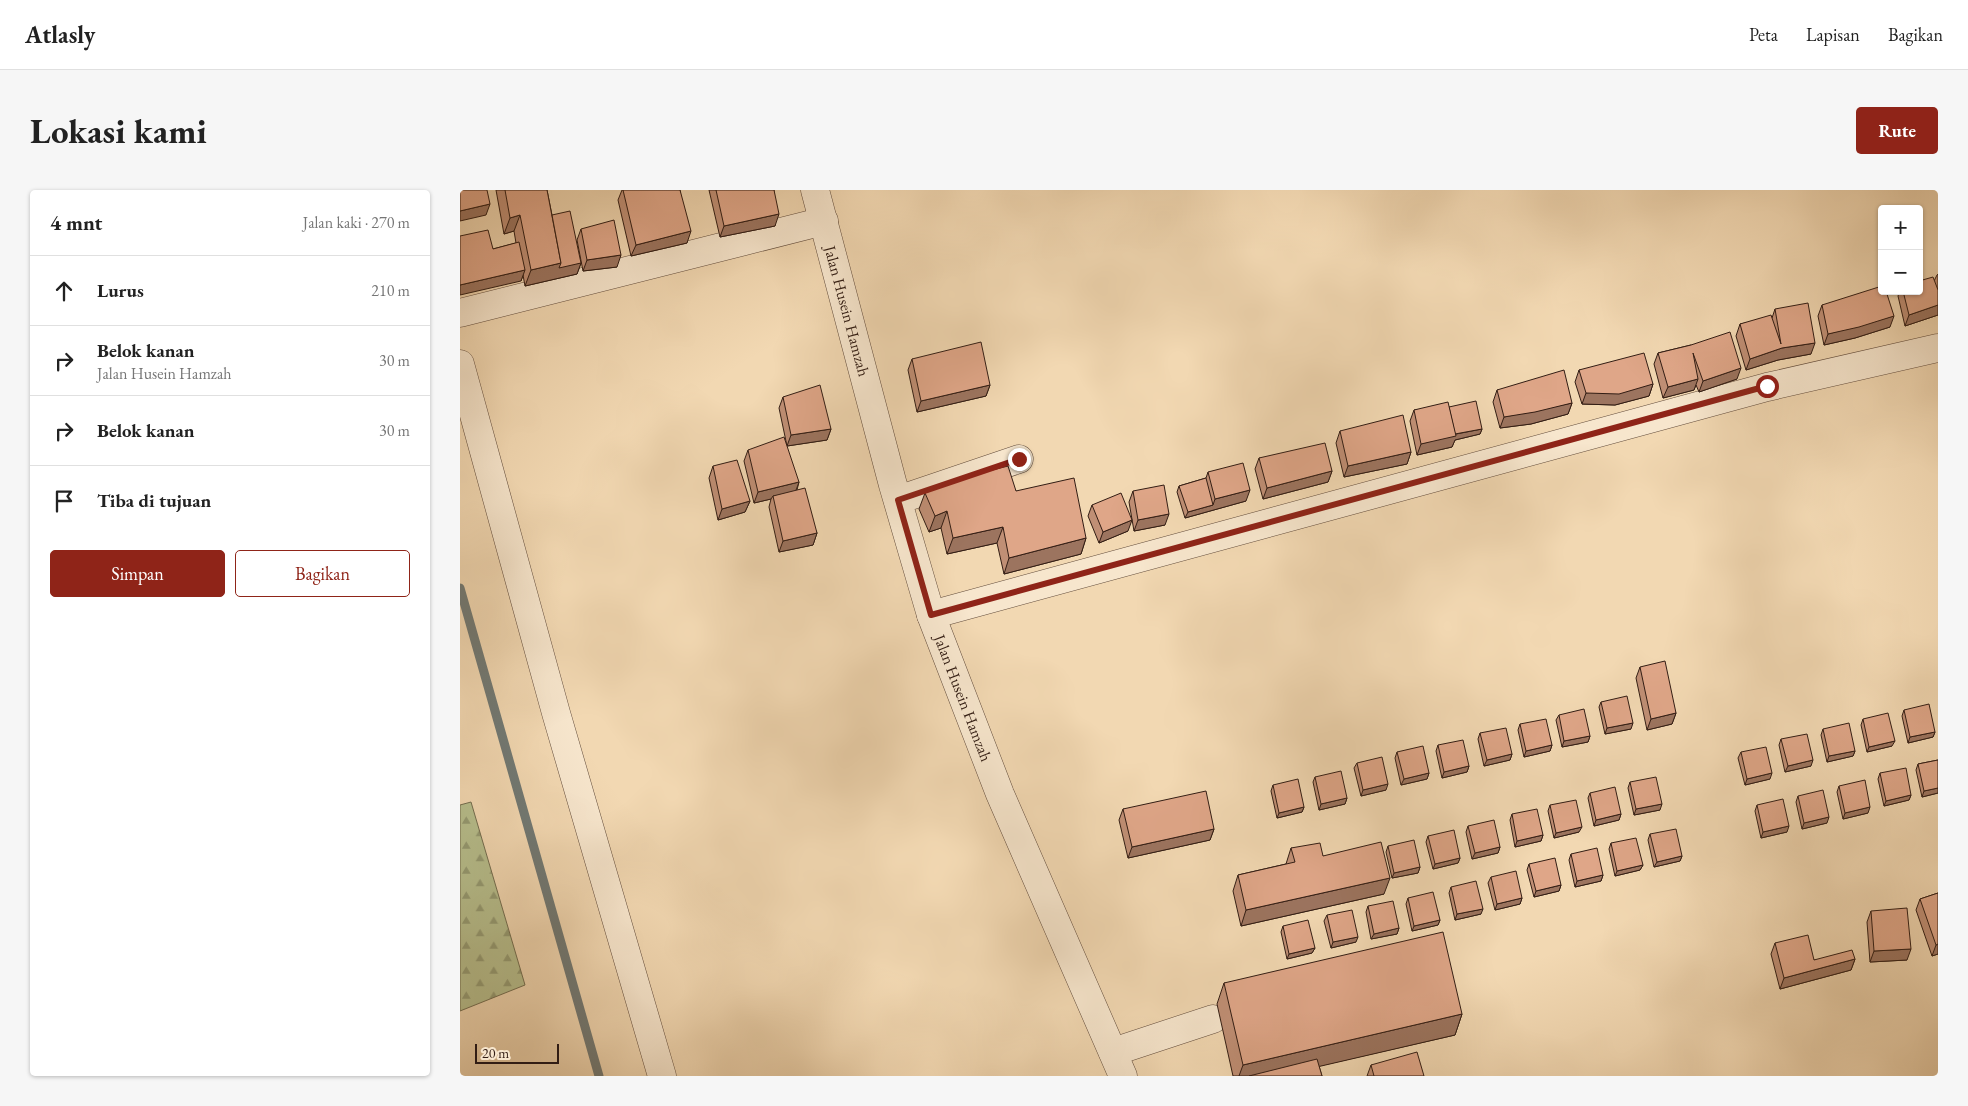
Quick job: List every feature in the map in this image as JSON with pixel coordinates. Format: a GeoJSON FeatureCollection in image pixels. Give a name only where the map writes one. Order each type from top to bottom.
{"type":"FeatureCollection","features":[{"type":"Feature","properties":{"kind":"street","name":"Jalan Husein Hamzah"},"geometry":{"type":"LineString","coordinates":[[815,190],[898,500],[931,615],[1000,794],[1118,1064]]}},
{"type":"Feature","properties":{"kind":"street"},"geometry":{"type":"LineString","coordinates":[[460,313],[824,221]]}},
{"type":"Feature","properties":{"kind":"street"},"geometry":{"type":"LineString","coordinates":[[931,615],[1767,386],[1938,348]]}},
{"type":"Feature","properties":{"kind":"street"},"geometry":{"type":"LineString","coordinates":[[460,364],[556,714],[662,1076]]}},
{"type":"Feature","properties":{"kind":"street"},"geometry":{"type":"LineString","coordinates":[[898,500],[1019,459]]}},
{"type":"Feature","properties":{"kind":"street"},"geometry":{"type":"LineString","coordinates":[[1118,1064],[1212,1019]]}},
{"type":"Feature","properties":{"kind":"green space"},"geometry":{"type":"Polygon","coordinates":[[[471,802],[525,985],[460,1011],[460,805],[471,802]]]}},
{"type":"Feature","properties":{"kind":"building"},"geometry":{"type":"Polygon","coordinates":[[[460,190],[487,190],[490,204],[460,211],[460,190]]]}},
{"type":"Feature","properties":{"kind":"building"},"geometry":{"type":"Polygon","coordinates":[[[505,190],[547,190],[561,263],[531,270],[520,215],[510,218],[505,190]]]}},
{"type":"Feature","properties":{"kind":"building"},"geometry":{"type":"Polygon","coordinates":[[[623,190],[680,190],[691,231],[636,245],[623,190]]]}},
{"type":"Feature","properties":{"kind":"building"},"geometry":{"type":"Polygon","coordinates":[[[716,190],[774,190],[779,214],[724,226],[716,190]]]}},
{"type":"Feature","properties":{"kind":"building"},"geometry":{"type":"Polygon","coordinates":[[[570,211],[581,263],[559,268],[561,263],[552,215],[570,211]]]}},
{"type":"Feature","properties":{"kind":"building"},"geometry":{"type":"Polygon","coordinates":[[[614,220],[621,255],[587,260],[581,229],[614,220]]]}},
{"type":"Feature","properties":{"kind":"building"},"geometry":{"type":"Polygon","coordinates":[[[488,230],[493,249],[519,242],[525,270],[460,285],[460,236],[488,230]]]}},
{"type":"Feature","properties":{"kind":"building"},"geometry":{"type":"Polygon","coordinates":[[[1933,277],[1938,290],[1938,305],[1909,315],[1904,295],[1923,295],[1923,280],[1933,277]]]}},
{"type":"Feature","properties":{"kind":"building"},"geometry":{"type":"Polygon","coordinates":[[[1878,287],[1878,295],[1887,295],[1894,316],[1828,334],[1822,305],[1878,287]]]}},
{"type":"Feature","properties":{"kind":"building"},"geometry":{"type":"Polygon","coordinates":[[[1808,303],[1815,343],[1782,348],[1750,359],[1740,324],[1771,315],[1781,344],[1775,309],[1808,303]]]}},
{"type":"Feature","properties":{"kind":"building"},"geometry":{"type":"Polygon","coordinates":[[[1730,332],[1741,368],[1703,381],[1693,353],[1698,379],[1668,387],[1658,353],[1691,345],[1730,332]]]}},
{"type":"Feature","properties":{"kind":"building"},"geometry":{"type":"Polygon","coordinates":[[[981,342],[990,385],[921,401],[912,359],[981,342]]]}},
{"type":"Feature","properties":{"kind":"building"},"geometry":{"type":"Polygon","coordinates":[[[1644,353],[1653,384],[1619,394],[1586,393],[1579,370],[1644,353]]]}},
{"type":"Feature","properties":{"kind":"building"},"geometry":{"type":"Polygon","coordinates":[[[1564,370],[1572,403],[1504,417],[1497,390],[1564,370]]]}},
{"type":"Feature","properties":{"kind":"building"},"geometry":{"type":"Polygon","coordinates":[[[820,385],[831,429],[791,435],[783,397],[820,385]]]}},
{"type":"Feature","properties":{"kind":"building"},"geometry":{"type":"Polygon","coordinates":[[[1476,401],[1482,429],[1455,434],[1449,407],[1476,401]]]}},
{"type":"Feature","properties":{"kind":"building"},"geometry":{"type":"Polygon","coordinates":[[[1448,402],[1456,436],[1421,444],[1414,410],[1448,402]]]}},
{"type":"Feature","properties":{"kind":"building"},"geometry":{"type":"Polygon","coordinates":[[[1403,415],[1411,452],[1348,466],[1340,431],[1403,415]]]}},
{"type":"Feature","properties":{"kind":"building"},"geometry":{"type":"Polygon","coordinates":[[[784,437],[799,482],[758,492],[748,450],[784,437]]]}},
{"type":"Feature","properties":{"kind":"building"},"geometry":{"type":"Polygon","coordinates":[[[1325,443],[1332,471],[1267,488],[1259,458],[1325,443]]]}},
{"type":"Feature","properties":{"kind":"building"},"geometry":{"type":"Polygon","coordinates":[[[737,460],[750,501],[722,509],[713,466],[737,460]]]}},
{"type":"Feature","properties":{"kind":"building"},"geometry":{"type":"Polygon","coordinates":[[[1243,463],[1250,490],[1215,499],[1208,472],[1243,463]]]}},
{"type":"Feature","properties":{"kind":"building"},"geometry":{"type":"Polygon","coordinates":[[[1008,466],[1016,491],[1074,478],[1086,538],[1009,558],[1003,527],[953,538],[947,511],[935,516],[925,493],[969,476],[1008,466]]]}},
{"type":"Feature","properties":{"kind":"building"},"geometry":{"type":"Polygon","coordinates":[[[1206,478],[1213,505],[1188,512],[1179,486],[1206,478]]]}},
{"type":"Feature","properties":{"kind":"building"},"geometry":{"type":"Polygon","coordinates":[[[1164,485],[1169,514],[1138,520],[1133,491],[1164,485]]]}},
{"type":"Feature","properties":{"kind":"building"},"geometry":{"type":"Polygon","coordinates":[[[805,488],[817,533],[783,541],[773,496],[805,488]]]}},
{"type":"Feature","properties":{"kind":"building"},"geometry":{"type":"Polygon","coordinates":[[[1121,493],[1132,520],[1103,532],[1092,505],[1121,493]]]}},
{"type":"Feature","properties":{"kind":"building"},"geometry":{"type":"Polygon","coordinates":[[[1665,661],[1676,713],[1651,719],[1640,667],[1665,661]]]}},
{"type":"Feature","properties":{"kind":"building"},"geometry":{"type":"Polygon","coordinates":[[[1627,696],[1633,723],[1607,728],[1601,702],[1627,696]]]}},
{"type":"Feature","properties":{"kind":"building"},"geometry":{"type":"Polygon","coordinates":[[[1929,704],[1935,732],[1910,737],[1904,710],[1929,704]]]}},
{"type":"Feature","properties":{"kind":"building"},"geometry":{"type":"Polygon","coordinates":[[[1584,709],[1590,736],[1564,741],[1559,715],[1584,709]]]}},
{"type":"Feature","properties":{"kind":"building"},"geometry":{"type":"Polygon","coordinates":[[[1888,713],[1895,741],[1869,747],[1863,719],[1888,713]]]}},
{"type":"Feature","properties":{"kind":"building"},"geometry":{"type":"Polygon","coordinates":[[[1546,719],[1552,745],[1526,751],[1520,724],[1546,719]]]}},
{"type":"Feature","properties":{"kind":"building"},"geometry":{"type":"Polygon","coordinates":[[[1849,723],[1855,751],[1829,756],[1823,729],[1849,723]]]}},
{"type":"Feature","properties":{"kind":"building"},"geometry":{"type":"Polygon","coordinates":[[[1506,728],[1512,754],[1487,760],[1480,733],[1506,728]]]}},
{"type":"Feature","properties":{"kind":"building"},"geometry":{"type":"Polygon","coordinates":[[[1807,734],[1813,760],[1788,766],[1781,739],[1807,734]]]}},
{"type":"Feature","properties":{"kind":"building"},"geometry":{"type":"Polygon","coordinates":[[[1463,740],[1469,766],[1444,772],[1438,745],[1463,740]]]}},
{"type":"Feature","properties":{"kind":"building"},"geometry":{"type":"Polygon","coordinates":[[[1423,746],[1429,773],[1404,779],[1397,752],[1423,746]]]}},
{"type":"Feature","properties":{"kind":"building"},"geometry":{"type":"Polygon","coordinates":[[[1766,747],[1772,773],[1747,779],[1741,752],[1766,747]]]}},
{"type":"Feature","properties":{"kind":"building"},"geometry":{"type":"Polygon","coordinates":[[[1382,757],[1388,784],[1363,790],[1357,763],[1382,757]]]}},
{"type":"Feature","properties":{"kind":"building"},"geometry":{"type":"Polygon","coordinates":[[[1938,760],[1938,788],[1924,791],[1918,764],[1938,760]]]}},
{"type":"Feature","properties":{"kind":"building"},"geometry":{"type":"Polygon","coordinates":[[[1906,768],[1911,795],[1886,801],[1880,773],[1906,768]]]}},
{"type":"Feature","properties":{"kind":"building"},"geometry":{"type":"Polygon","coordinates":[[[1341,771],[1347,798],[1321,804],[1315,777],[1341,771]]]}},
{"type":"Feature","properties":{"kind":"building"},"geometry":{"type":"Polygon","coordinates":[[[1656,777],[1662,804],[1636,809],[1630,782],[1656,777]]]}},
{"type":"Feature","properties":{"kind":"building"},"geometry":{"type":"Polygon","coordinates":[[[1298,779],[1304,807],[1279,813],[1273,785],[1298,779]]]}},
{"type":"Feature","properties":{"kind":"building"},"geometry":{"type":"Polygon","coordinates":[[[1865,780],[1870,807],[1845,813],[1839,786],[1865,780]]]}},
{"type":"Feature","properties":{"kind":"building"},"geometry":{"type":"Polygon","coordinates":[[[1615,787],[1621,814],[1596,820],[1590,793],[1615,787]]]}},
{"type":"Feature","properties":{"kind":"building"},"geometry":{"type":"Polygon","coordinates":[[[1823,790],[1829,817],[1804,823],[1798,796],[1823,790]]]}},
{"type":"Feature","properties":{"kind":"building"},"geometry":{"type":"Polygon","coordinates":[[[1206,791],[1214,829],[1132,847],[1123,809],[1206,791]]]}},
{"type":"Feature","properties":{"kind":"building"},"geometry":{"type":"Polygon","coordinates":[[[1783,799],[1789,826],[1763,832],[1757,805],[1783,799]]]}},
{"type":"Feature","properties":{"kind":"building"},"geometry":{"type":"Polygon","coordinates":[[[1576,800],[1582,827],[1556,833],[1550,805],[1576,800]]]}},
{"type":"Feature","properties":{"kind":"building"},"geometry":{"type":"Polygon","coordinates":[[[1537,809],[1543,835],[1517,841],[1512,814],[1537,809]]]}},
{"type":"Feature","properties":{"kind":"building"},"geometry":{"type":"Polygon","coordinates":[[[1494,820],[1500,847],[1475,853],[1468,826],[1494,820]]]}},
{"type":"Feature","properties":{"kind":"building"},"geometry":{"type":"Polygon","coordinates":[[[1676,829],[1682,856],[1657,862],[1650,834],[1676,829]]]}},
{"type":"Feature","properties":{"kind":"building"},"geometry":{"type":"Polygon","coordinates":[[[1454,830],[1460,858],[1435,864],[1428,836],[1454,830]]]}},
{"type":"Feature","properties":{"kind":"building"},"geometry":{"type":"Polygon","coordinates":[[[1636,838],[1643,865],[1617,871],[1611,843],[1636,838]]]}},
{"type":"Feature","properties":{"kind":"building"},"geometry":{"type":"Polygon","coordinates":[[[1414,840],[1420,867],[1394,873],[1388,846],[1414,840]]]}},
{"type":"Feature","properties":{"kind":"building"},"geometry":{"type":"Polygon","coordinates":[[[1381,842],[1390,878],[1246,910],[1238,875],[1295,862],[1291,848],[1320,843],[1323,856],[1381,842]]]}},
{"type":"Feature","properties":{"kind":"building"},"geometry":{"type":"Polygon","coordinates":[[[1597,848],[1603,875],[1577,881],[1571,854],[1597,848]]]}},
{"type":"Feature","properties":{"kind":"building"},"geometry":{"type":"Polygon","coordinates":[[[1555,858],[1561,885],[1536,891],[1529,864],[1555,858]]]}},
{"type":"Feature","properties":{"kind":"building"},"geometry":{"type":"Polygon","coordinates":[[[1516,871],[1522,898],[1497,904],[1491,877],[1516,871]]]}},
{"type":"Feature","properties":{"kind":"building"},"geometry":{"type":"Polygon","coordinates":[[[1476,881],[1483,909],[1457,914],[1451,887],[1476,881]]]}},
{"type":"Feature","properties":{"kind":"building"},"geometry":{"type":"Polygon","coordinates":[[[1433,892],[1440,920],[1414,926],[1408,898],[1433,892]]]}},
{"type":"Feature","properties":{"kind":"building"},"geometry":{"type":"Polygon","coordinates":[[[1938,893],[1938,944],[1936,945],[1920,899],[1938,893]]]}},
{"type":"Feature","properties":{"kind":"building"},"geometry":{"type":"Polygon","coordinates":[[[1393,901],[1399,928],[1374,934],[1368,906],[1393,901]]]}},
{"type":"Feature","properties":{"kind":"building"},"geometry":{"type":"Polygon","coordinates":[[[1907,908],[1911,949],[1874,951],[1871,911],[1907,908]]]}},
{"type":"Feature","properties":{"kind":"building"},"geometry":{"type":"Polygon","coordinates":[[[1352,910],[1358,937],[1333,942],[1327,915],[1352,910]]]}},
{"type":"Feature","properties":{"kind":"building"},"geometry":{"type":"Polygon","coordinates":[[[1308,920],[1315,948],[1289,954],[1283,926],[1308,920]]]}},
{"type":"Feature","properties":{"kind":"building"},"geometry":{"type":"Polygon","coordinates":[[[1443,932],[1462,1014],[1243,1065],[1224,983],[1443,932]]]}},
{"type":"Feature","properties":{"kind":"building"},"geometry":{"type":"Polygon","coordinates":[[[1808,935],[1814,960],[1852,950],[1855,959],[1784,978],[1775,943],[1808,935]]]}},
{"type":"Feature","properties":{"kind":"building"},"geometry":{"type":"Polygon","coordinates":[[[1417,1052],[1424,1076],[1374,1076],[1371,1065],[1417,1052]]]}},
{"type":"Feature","properties":{"kind":"building"},"geometry":{"type":"Polygon","coordinates":[[[1317,1059],[1322,1076],[1249,1076],[1317,1059]]]}},
{"type":"Feature","properties":{"kind":"waterway"},"geometry":{"type":"LineString","coordinates":[[460,588],[599,1076]]}},
{"type":"Feature","properties":{"kind":"route"},"geometry":{"type":"LineString","coordinates":[[1019,459],[898,500],[931,615],[1767,386]]}}]}
